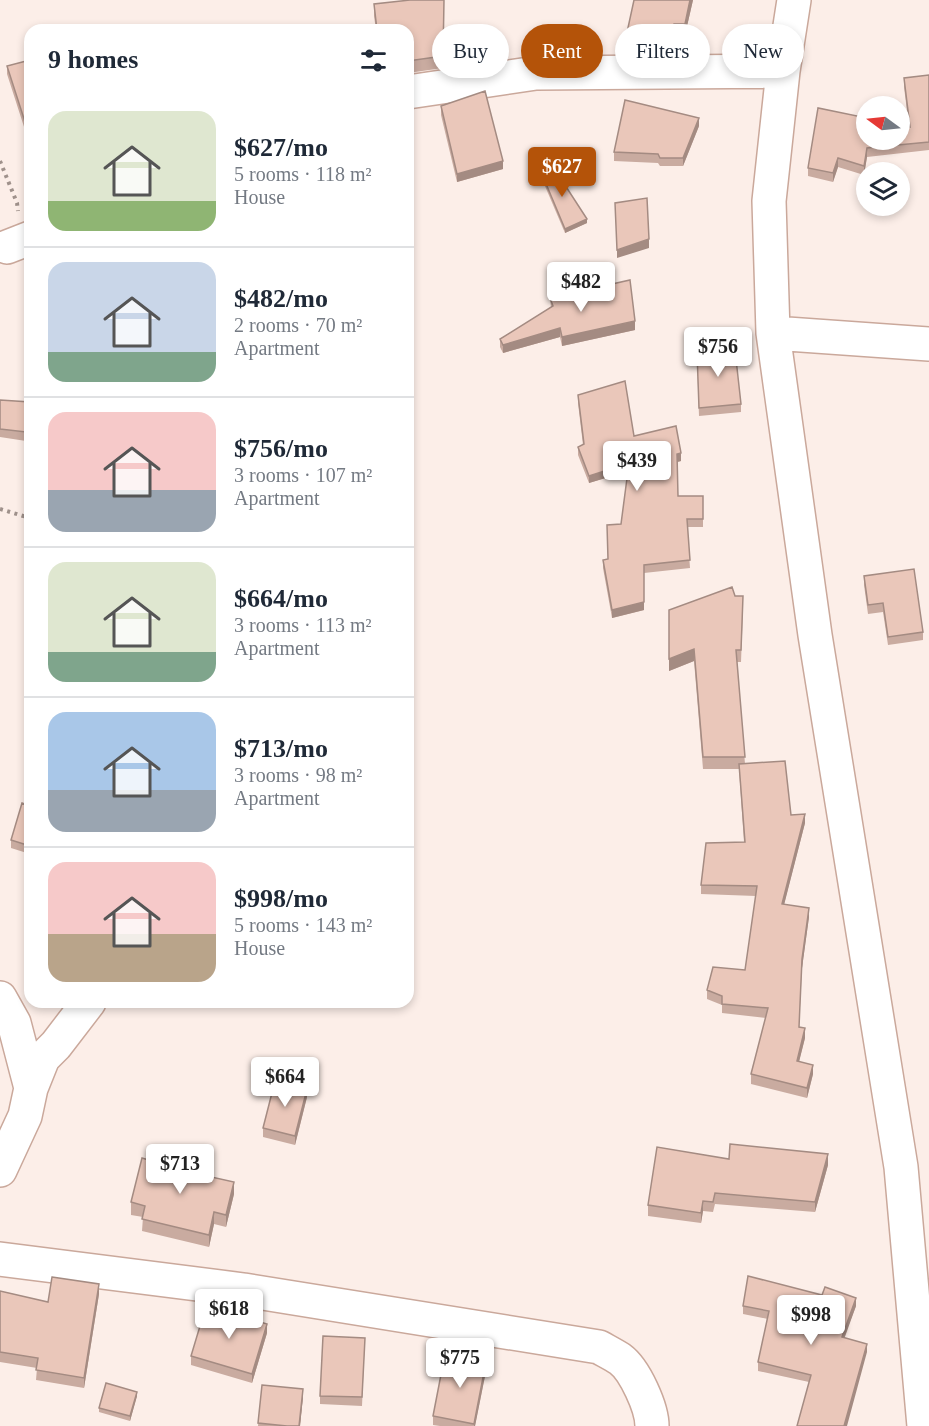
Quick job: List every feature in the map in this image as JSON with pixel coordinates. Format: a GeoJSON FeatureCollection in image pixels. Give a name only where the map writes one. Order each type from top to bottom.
{"type":"FeatureCollection","features":[{"type":"Feature","properties":{"kind":"street"},"geometry":{"type":"LineString","coordinates":[[790,24],[794,0]]}},
{"type":"Feature","properties":{"kind":"street"},"geometry":{"type":"LineString","coordinates":[[414,91],[536,73],[722,71]]}},
{"type":"Feature","properties":{"kind":"street"},"geometry":{"type":"LineString","coordinates":[[782,78],[769,201],[772,333],[817,646],[901,1167],[924,1426]]}},
{"type":"Feature","properties":{"kind":"street"},"geometry":{"type":"LineString","coordinates":[[772,333],[929,344]]}},
{"type":"Feature","properties":{"kind":"street"},"geometry":{"type":"LineString","coordinates":[[0,998],[14,1023],[31,1088]]}},
{"type":"Feature","properties":{"kind":"street"},"geometry":{"type":"LineString","coordinates":[[0,1170],[25,1116],[31,1088],[43,1058],[84,1008]]}},
{"type":"Feature","properties":{"kind":"street"},"geometry":{"type":"LineString","coordinates":[[0,1259],[244,1290],[599,1347],[622,1360],[639,1385],[652,1418],[652,1426]]}},
{"type":"Feature","properties":{"kind":"path"},"geometry":{"type":"LineString","coordinates":[[0,161],[16,203],[19,242]]}},
{"type":"Feature","properties":{"kind":"path"},"geometry":{"type":"LineString","coordinates":[[0,509],[24,516]]}},
{"type":"Feature","properties":{"kind":"building"},"geometry":{"type":"Polygon","coordinates":[[[410,0],[444,0],[444,24],[432,24],[432,58],[414,60],[414,24],[376,24],[374,4],[410,0]]]}},
{"type":"Feature","properties":{"kind":"building"},"geometry":{"type":"Polygon","coordinates":[[[634,0],[690,0],[685,24],[629,24],[634,0]]]}},
{"type":"Feature","properties":{"kind":"building"},"geometry":{"type":"Polygon","coordinates":[[[24,62],[24,119],[7,66],[24,62]]]}},
{"type":"Feature","properties":{"kind":"building"},"geometry":{"type":"Polygon","coordinates":[[[929,75],[929,142],[910,144],[910,96],[906,96],[904,78],[929,75]]]}},
{"type":"Feature","properties":{"kind":"building"},"geometry":{"type":"Polygon","coordinates":[[[485,91],[503,161],[457,174],[441,106],[485,91]]]}},
{"type":"Feature","properties":{"kind":"building"},"geometry":{"type":"Polygon","coordinates":[[[625,100],[699,118],[683,158],[660,158],[658,154],[614,152],[625,100]]]}},
{"type":"Feature","properties":{"kind":"building"},"geometry":{"type":"Polygon","coordinates":[[[818,108],[856,116],[856,150],[867,150],[865,162],[856,164],[838,158],[833,173],[808,168],[818,108]]]}},
{"type":"Feature","properties":{"kind":"building"},"geometry":{"type":"Polygon","coordinates":[[[550,162],[587,219],[565,229],[539,167],[550,162]]]}},
{"type":"Feature","properties":{"kind":"building"},"geometry":{"type":"Polygon","coordinates":[[[647,198],[649,239],[617,250],[615,203],[647,198]]]}},
{"type":"Feature","properties":{"kind":"building"},"geometry":{"type":"Polygon","coordinates":[[[630,280],[635,321],[562,337],[560,328],[503,345],[500,339],[553,306],[550,298],[630,280]]]}},
{"type":"Feature","properties":{"kind":"building"},"geometry":{"type":"Polygon","coordinates":[[[731,347],[736,359],[741,404],[699,408],[697,352],[731,347]]]}},
{"type":"Feature","properties":{"kind":"building"},"geometry":{"type":"Polygon","coordinates":[[[625,381],[634,436],[676,426],[681,453],[677,454],[678,496],[703,496],[703,519],[687,519],[690,560],[644,565],[644,602],[612,610],[603,560],[608,559],[607,525],[621,524],[629,463],[589,476],[578,447],[584,444],[578,395],[625,381]]]}},
{"type":"Feature","properties":{"kind":"building"},"geometry":{"type":"Polygon","coordinates":[[[0,400],[24,402],[24,432],[0,429],[0,400]]]}},
{"type":"Feature","properties":{"kind":"building"},"geometry":{"type":"Polygon","coordinates":[[[914,569],[923,632],[888,637],[883,603],[868,605],[864,576],[914,569]]]}},
{"type":"Feature","properties":{"kind":"building"},"geometry":{"type":"Polygon","coordinates":[[[732,587],[735,596],[743,596],[741,650],[736,650],[745,757],[703,757],[694,649],[669,659],[669,610],[732,587]]]}},
{"type":"Feature","properties":{"kind":"building"},"geometry":{"type":"Polygon","coordinates":[[[785,761],[791,815],[805,814],[782,904],[809,908],[802,959],[799,1027],[805,1028],[797,1061],[813,1065],[807,1088],[751,1074],[768,1008],[722,1004],[722,996],[707,990],[713,967],[745,970],[757,886],[701,885],[706,843],[745,842],[739,764],[785,761]]]}},
{"type":"Feature","properties":{"kind":"building"},"geometry":{"type":"Polygon","coordinates":[[[22,803],[24,804],[24,844],[11,840],[22,803]]]}},
{"type":"Feature","properties":{"kind":"building"},"geometry":{"type":"Polygon","coordinates":[[[275,1081],[307,1089],[295,1136],[263,1128],[275,1081]]]}},
{"type":"Feature","properties":{"kind":"building"},"geometry":{"type":"Polygon","coordinates":[[[730,1144],[828,1154],[815,1202],[715,1193],[713,1202],[703,1201],[701,1213],[648,1205],[657,1147],[729,1159],[730,1144]]]}},
{"type":"Feature","properties":{"kind":"building"},"geometry":{"type":"Polygon","coordinates":[[[154,1155],[182,1162],[180,1170],[234,1182],[226,1215],[214,1212],[209,1235],[142,1219],[145,1206],[131,1202],[142,1158],[152,1161],[154,1155]]]}},
{"type":"Feature","properties":{"kind":"building"},"geometry":{"type":"Polygon","coordinates":[[[748,1276],[822,1295],[825,1287],[856,1298],[842,1337],[867,1344],[844,1426],[797,1426],[811,1375],[758,1362],[769,1311],[743,1306],[748,1276]]]}},
{"type":"Feature","properties":{"kind":"building"},"geometry":{"type":"Polygon","coordinates":[[[52,1277],[99,1284],[84,1378],[36,1370],[38,1358],[0,1352],[0,1291],[48,1302],[52,1277]]]}},
{"type":"Feature","properties":{"kind":"building"},"geometry":{"type":"Polygon","coordinates":[[[206,1306],[267,1324],[252,1374],[191,1356],[206,1306]]]}},
{"type":"Feature","properties":{"kind":"building"},"geometry":{"type":"Polygon","coordinates":[[[323,1336],[365,1338],[362,1397],[320,1396],[323,1336]]]}},
{"type":"Feature","properties":{"kind":"building"},"geometry":{"type":"Polygon","coordinates":[[[445,1354],[486,1362],[474,1424],[433,1416],[445,1354]]]}},
{"type":"Feature","properties":{"kind":"building"},"geometry":{"type":"Polygon","coordinates":[[[106,1383],[137,1392],[130,1416],[99,1408],[106,1383]]]}},
{"type":"Feature","properties":{"kind":"building"},"geometry":{"type":"Polygon","coordinates":[[[262,1385],[303,1389],[299,1426],[258,1423],[262,1385]]]}}]}
